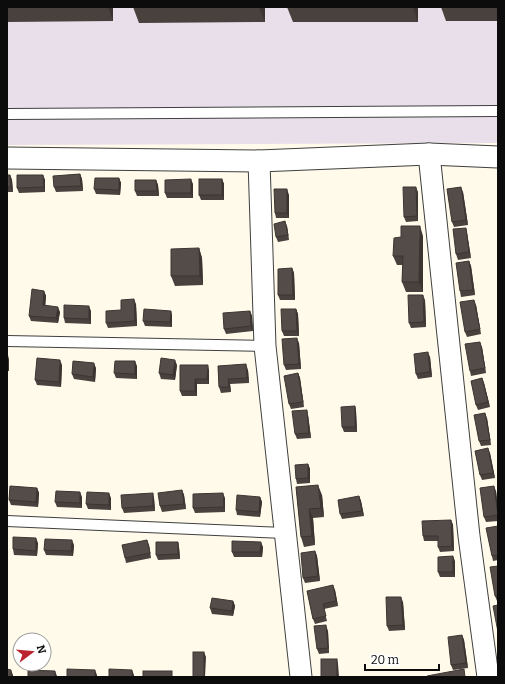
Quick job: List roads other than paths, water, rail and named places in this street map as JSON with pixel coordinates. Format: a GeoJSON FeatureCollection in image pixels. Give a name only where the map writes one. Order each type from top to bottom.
{"type":"FeatureCollection","features":[{"type":"Feature","properties":{"kind":"street"},"geometry":{"type":"LineString","coordinates":[[429,154],[469,536],[488,677]]}},
{"type":"Feature","properties":{"kind":"street"},"geometry":{"type":"LineString","coordinates":[[7,158],[259,161],[429,154],[498,157]]}},
{"type":"Feature","properties":{"kind":"street"},"geometry":{"type":"LineString","coordinates":[[259,161],[265,346],[301,677]]}},
{"type":"Feature","properties":{"kind":"lane"},"geometry":{"type":"LineString","coordinates":[[7,114],[498,111]]}},
{"type":"Feature","properties":{"kind":"lane"},"geometry":{"type":"LineString","coordinates":[[7,341],[265,346]]}},
{"type":"Feature","properties":{"kind":"lane"},"geometry":{"type":"LineString","coordinates":[[7,521],[285,533]]}}]}
